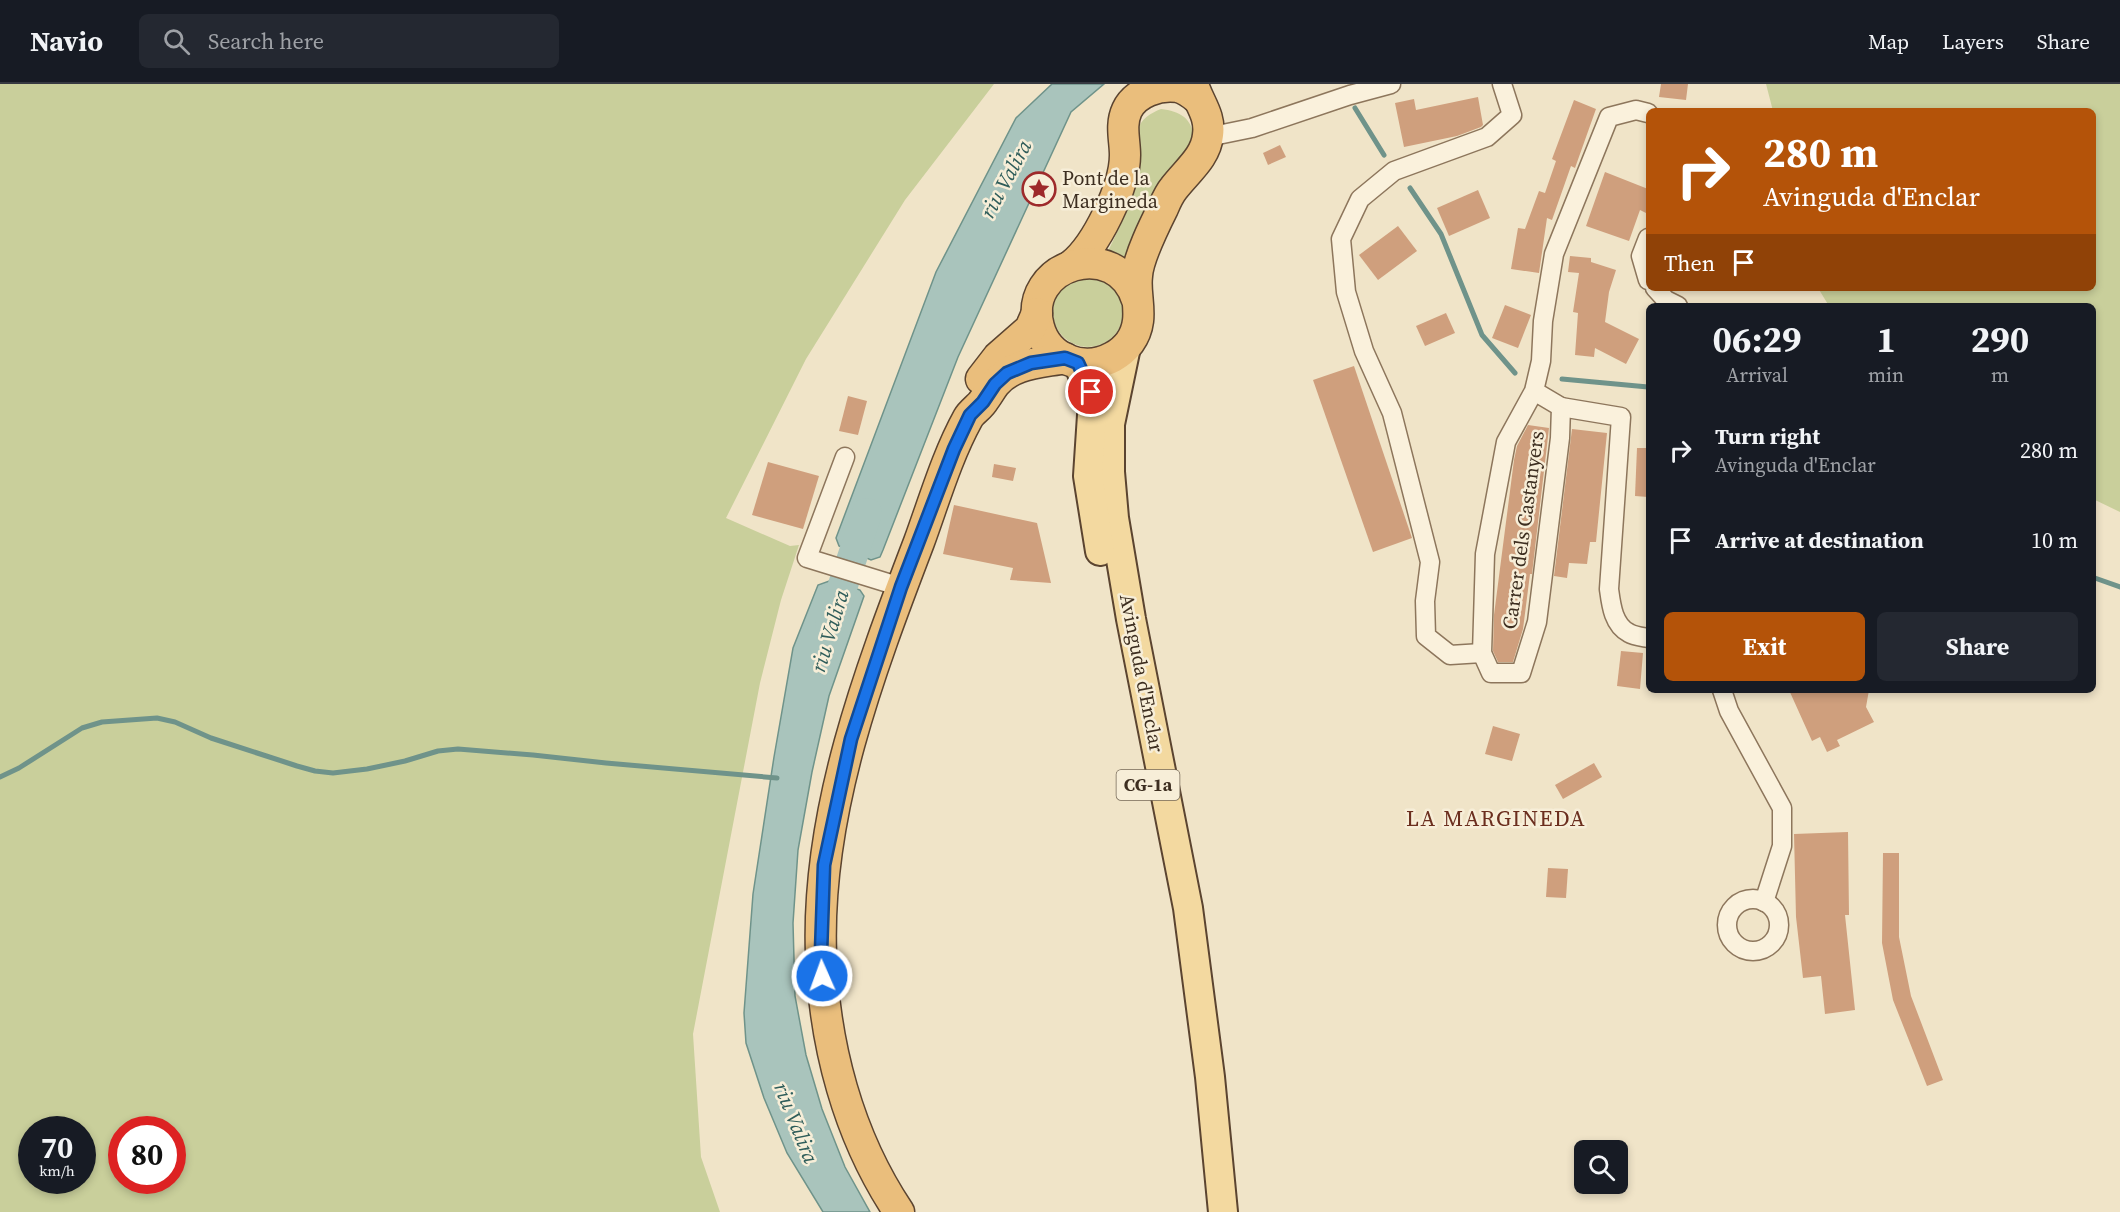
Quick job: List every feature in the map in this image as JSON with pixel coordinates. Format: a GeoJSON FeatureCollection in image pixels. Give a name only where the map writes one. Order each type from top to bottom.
{"type":"FeatureCollection","features":[{"type":"Feature","properties":{"kind":"highway"},"geometry":{"type":"LineString","coordinates":[[899,1212],[861,1140],[841,1084],[824,1000],[821,952],[824,865],[851,739],[889,583],[970,415],[983,402],[995,384],[1007,373],[1031,363],[1071,360],[1091,363],[1104,361],[1126,347],[1133,337],[1137,325],[1137,274],[1161,210],[1172,190],[1195,164],[1208,137],[1209,124],[1199,89],[1154,86],[1136,98],[1128,108],[1123,122],[1125,155],[1123,172],[1095,239],[1083,256],[1055,274],[1046,285],[1030,329],[998,357],[969,397],[970,415]]}},
{"type":"Feature","properties":{"kind":"highway"},"geometry":{"type":"LineString","coordinates":[[1072,265],[1091,262],[1109,267],[1125,278],[1137,300]]}},
{"type":"Feature","properties":{"kind":"highway"},"geometry":{"type":"LineString","coordinates":[[1037,313],[1039,326],[1045,339],[1053,350],[1071,360]]}},
{"type":"Feature","properties":{"kind":"main road","name":"Avinguda d'Enclar"},"geometry":{"type":"LineString","coordinates":[[1126,347],[1110,424],[1110,472],[1114,518],[1131,619],[1188,908],[1209,1065],[1223,1212]]}},
{"type":"Feature","properties":{"kind":"main road","name":"Avinguda d'Enclar"},"geometry":{"type":"LineString","coordinates":[[1071,360],[1093,400],[1088,476],[1103,571],[1163,857],[1176,939],[1204,1212]]}},
{"type":"Feature","properties":{"kind":"street"},"geometry":{"type":"LineString","coordinates":[[1208,137],[1252,129],[1350,95],[1392,84]]}},
{"type":"Feature","properties":{"kind":"street"},"geometry":{"type":"LineString","coordinates":[[1502,84],[1512,115],[1487,137],[1394,171],[1360,199],[1341,239],[1346,292],[1364,351],[1392,413],[1430,562],[1425,601],[1426,636],[1450,655],[1482,653],[1485,554],[1506,442],[1534,391],[1541,361],[1543,321],[1554,254],[1609,117],[1636,110],[1646,112]]}},
{"type":"Feature","properties":{"kind":"street"},"geometry":{"type":"LineString","coordinates":[[1646,243],[1641,256],[1646,273]]}},
{"type":"Feature","properties":{"kind":"street"},"geometry":{"type":"LineString","coordinates":[[1658,291],[1672,303]]}},
{"type":"Feature","properties":{"kind":"street","name":"Carrer dels Castanyers"},"geometry":{"type":"LineString","coordinates":[[1482,653],[1491,673],[1521,673],[1537,622],[1560,438],[1561,407],[1534,391]]}},
{"type":"Feature","properties":{"kind":"street"},"geometry":{"type":"LineString","coordinates":[[1561,407],[1621,417],[1609,589],[1612,610],[1618,622],[1629,633],[1646,637]]}},
{"type":"Feature","properties":{"kind":"street"},"geometry":{"type":"LineString","coordinates":[[845,457],[807,558],[889,583]]}},
{"type":"Feature","properties":{"kind":"street"},"geometry":{"type":"LineString","coordinates":[[1723,693],[1729,711],[1782,808],[1782,846],[1764,902]]}},
{"type":"Feature","properties":{"kind":"green space"},"geometry":{"type":"Polygon","coordinates":[[[0,84],[994,84],[905,200],[806,359],[726,518],[790,546],[799,545],[781,600],[760,683],[693,1034],[701,1157],[720,1212],[0,1212],[0,84]]]}},
{"type":"Feature","properties":{"kind":"green space"},"geometry":{"type":"Polygon","coordinates":[[[1766,84],[2120,84],[2120,512],[2096,500],[2096,303],[1827,303],[1820,291],[2096,291],[2096,108],[1772,108],[1766,84]]]}},
{"type":"Feature","properties":{"kind":"green space"},"geometry":{"type":"Polygon","coordinates":[[[1161,109],[1175,112],[1189,122],[1193,142],[1154,193],[1124,263],[1105,257],[1125,214],[1137,179],[1139,127],[1146,117],[1161,109]]]}},
{"type":"Feature","properties":{"kind":"green space"},"geometry":{"type":"Polygon","coordinates":[[[1088,277],[1101,280],[1113,287],[1120,299],[1123,312],[1120,325],[1113,337],[1101,344],[1088,347],[1075,344],[1063,337],[1056,325],[1053,312],[1056,299],[1063,287],[1075,280],[1088,277]]]}},
{"type":"Feature","properties":{"kind":"water"},"geometry":{"type":"Polygon","coordinates":[[[1052,84],[1104,84],[1071,112],[958,357],[880,557],[871,560],[839,546],[836,538],[936,272],[1016,118],[1052,84]]]}},
{"type":"Feature","properties":{"kind":"water"},"geometry":{"type":"Polygon","coordinates":[[[832,580],[860,590],[864,596],[829,696],[798,850],[793,923],[795,996],[806,1055],[822,1109],[845,1167],[870,1212],[823,1212],[787,1153],[764,1098],[746,1043],[744,1013],[753,894],[793,648],[818,585],[832,580]]]}},
{"type":"Feature","properties":{"kind":"building"},"geometry":{"type":"Polygon","coordinates":[[[1661,84],[1688,84],[1686,100],[1659,97],[1661,84]]]}},
{"type":"Feature","properties":{"kind":"building"},"geometry":{"type":"Polygon","coordinates":[[[1478,97],[1483,125],[1481,127],[1457,136],[1404,147],[1395,103],[1414,99],[1416,110],[1478,97]]]}},
{"type":"Feature","properties":{"kind":"building"},"geometry":{"type":"Polygon","coordinates":[[[1574,100],[1596,109],[1575,168],[1571,166],[1552,220],[1547,218],[1539,273],[1511,269],[1518,228],[1525,229],[1539,191],[1545,193],[1556,161],[1552,159],[1574,100]]]}},
{"type":"Feature","properties":{"kind":"building"},"geometry":{"type":"Polygon","coordinates":[[[1280,145],[1286,157],[1268,165],[1263,153],[1280,145]]]}},
{"type":"Feature","properties":{"kind":"building"},"geometry":{"type":"Polygon","coordinates":[[[1605,172],[1646,188],[1646,213],[1640,210],[1629,241],[1586,226],[1605,172]]]}},
{"type":"Feature","properties":{"kind":"building"},"geometry":{"type":"Polygon","coordinates":[[[1478,190],[1490,218],[1449,236],[1437,208],[1478,190]]]}},
{"type":"Feature","properties":{"kind":"building"},"geometry":{"type":"Polygon","coordinates":[[[1398,226],[1417,251],[1378,280],[1359,255],[1398,226]]]}},
{"type":"Feature","properties":{"kind":"building"},"geometry":{"type":"Polygon","coordinates":[[[1570,256],[1591,258],[1591,262],[1616,270],[1609,292],[1605,322],[1639,339],[1626,364],[1595,348],[1594,357],[1575,355],[1578,313],[1573,312],[1579,273],[1568,272],[1570,256]]]}},
{"type":"Feature","properties":{"kind":"building"},"geometry":{"type":"Polygon","coordinates":[[[1505,305],[1531,315],[1518,348],[1492,338],[1505,305]]]}},
{"type":"Feature","properties":{"kind":"building"},"geometry":{"type":"Polygon","coordinates":[[[1446,313],[1455,333],[1425,346],[1416,326],[1446,313]]]}},
{"type":"Feature","properties":{"kind":"building"},"geometry":{"type":"Polygon","coordinates":[[[1354,366],[1412,538],[1373,552],[1313,380],[1354,366]]]}},
{"type":"Feature","properties":{"kind":"building"},"geometry":{"type":"Polygon","coordinates":[[[848,396],[867,401],[858,435],[839,431],[848,396]]]}},
{"type":"Feature","properties":{"kind":"building"},"geometry":{"type":"Polygon","coordinates":[[[1528,425],[1549,428],[1532,574],[1530,574],[1523,629],[1513,662],[1498,662],[1493,651],[1494,615],[1514,460],[1517,446],[1528,425]]]}},
{"type":"Feature","properties":{"kind":"building"},"geometry":{"type":"Polygon","coordinates":[[[1572,429],[1607,433],[1596,542],[1590,542],[1587,564],[1569,563],[1567,578],[1554,576],[1572,429]]]}},
{"type":"Feature","properties":{"kind":"building"},"geometry":{"type":"Polygon","coordinates":[[[1637,448],[1646,448],[1646,497],[1635,496],[1637,448]]]}},
{"type":"Feature","properties":{"kind":"building"},"geometry":{"type":"Polygon","coordinates":[[[768,462],[819,476],[803,529],[752,515],[768,462]]]}},
{"type":"Feature","properties":{"kind":"building"},"geometry":{"type":"Polygon","coordinates":[[[994,464],[1016,468],[1013,481],[992,477],[994,464]]]}},
{"type":"Feature","properties":{"kind":"building"},"geometry":{"type":"Polygon","coordinates":[[[954,505],[1037,523],[1051,583],[1010,580],[1013,568],[943,554],[954,505]]]}},
{"type":"Feature","properties":{"kind":"building"},"geometry":{"type":"Polygon","coordinates":[[[1621,651],[1643,653],[1640,689],[1617,686],[1621,651]]]}},
{"type":"Feature","properties":{"kind":"building"},"geometry":{"type":"Polygon","coordinates":[[[1790,693],[1868,693],[1866,707],[1874,722],[1837,740],[1840,746],[1827,752],[1820,737],[1812,741],[1790,693]]]}},
{"type":"Feature","properties":{"kind":"building"},"geometry":{"type":"Polygon","coordinates":[[[1493,726],[1520,734],[1512,761],[1485,754],[1493,726]]]}},
{"type":"Feature","properties":{"kind":"building"},"geometry":{"type":"Polygon","coordinates":[[[1594,763],[1602,777],[1563,799],[1555,785],[1594,763]]]}},
{"type":"Feature","properties":{"kind":"building"},"geometry":{"type":"Polygon","coordinates":[[[1848,832],[1849,915],[1845,915],[1855,1010],[1825,1014],[1821,976],[1803,978],[1796,917],[1794,834],[1848,832]]]}},
{"type":"Feature","properties":{"kind":"building"},"geometry":{"type":"Polygon","coordinates":[[[1883,853],[1899,853],[1899,937],[1911,996],[1943,1080],[1927,1086],[1893,1000],[1882,943],[1883,853]]]}},
{"type":"Feature","properties":{"kind":"building"},"geometry":{"type":"Polygon","coordinates":[[[1548,868],[1568,869],[1566,898],[1546,897],[1548,868]]]}},
{"type":"Feature","properties":{"kind":"waterway"},"geometry":{"type":"LineString","coordinates":[[1355,108],[1384,155]]}},
{"type":"Feature","properties":{"kind":"waterway"},"geometry":{"type":"LineString","coordinates":[[1410,188],[1441,234],[1482,335],[1515,373]]}},
{"type":"Feature","properties":{"kind":"waterway"},"geometry":{"type":"LineString","coordinates":[[1562,379],[1646,387]]}},
{"type":"Feature","properties":{"kind":"waterway","name":"riu Valira"},"geometry":{"type":"LineString","coordinates":[[830,624],[867,513]]}},
{"type":"Feature","properties":{"kind":"waterway"},"geometry":{"type":"LineString","coordinates":[[2096,578],[2120,587]]}},
{"type":"Feature","properties":{"kind":"waterway"},"geometry":{"type":"LineString","coordinates":[[0,777],[19,768],[82,728],[102,722],[157,718],[175,722],[211,738],[297,766],[333,773],[367,769],[438,751],[458,749],[777,778]]}},
{"type":"Feature","properties":{"kind":"place","name":"Pont de la Margineda"},"geometry":{"type":"Point","coordinates":[1039,189]}},
{"type":"Feature","properties":{"kind":"district","name":"LA MARGINEDA"},"geometry":{"type":"Point","coordinates":[1496,818]}},
{"type":"Feature","properties":{"kind":"route"},"geometry":{"type":"LineString","coordinates":[[822,976],[824,865],[851,739],[901,587],[954,449],[970,415],[983,402],[995,384],[1007,373],[1019,367],[1065,358],[1078,363],[1091,392]]}}]}
